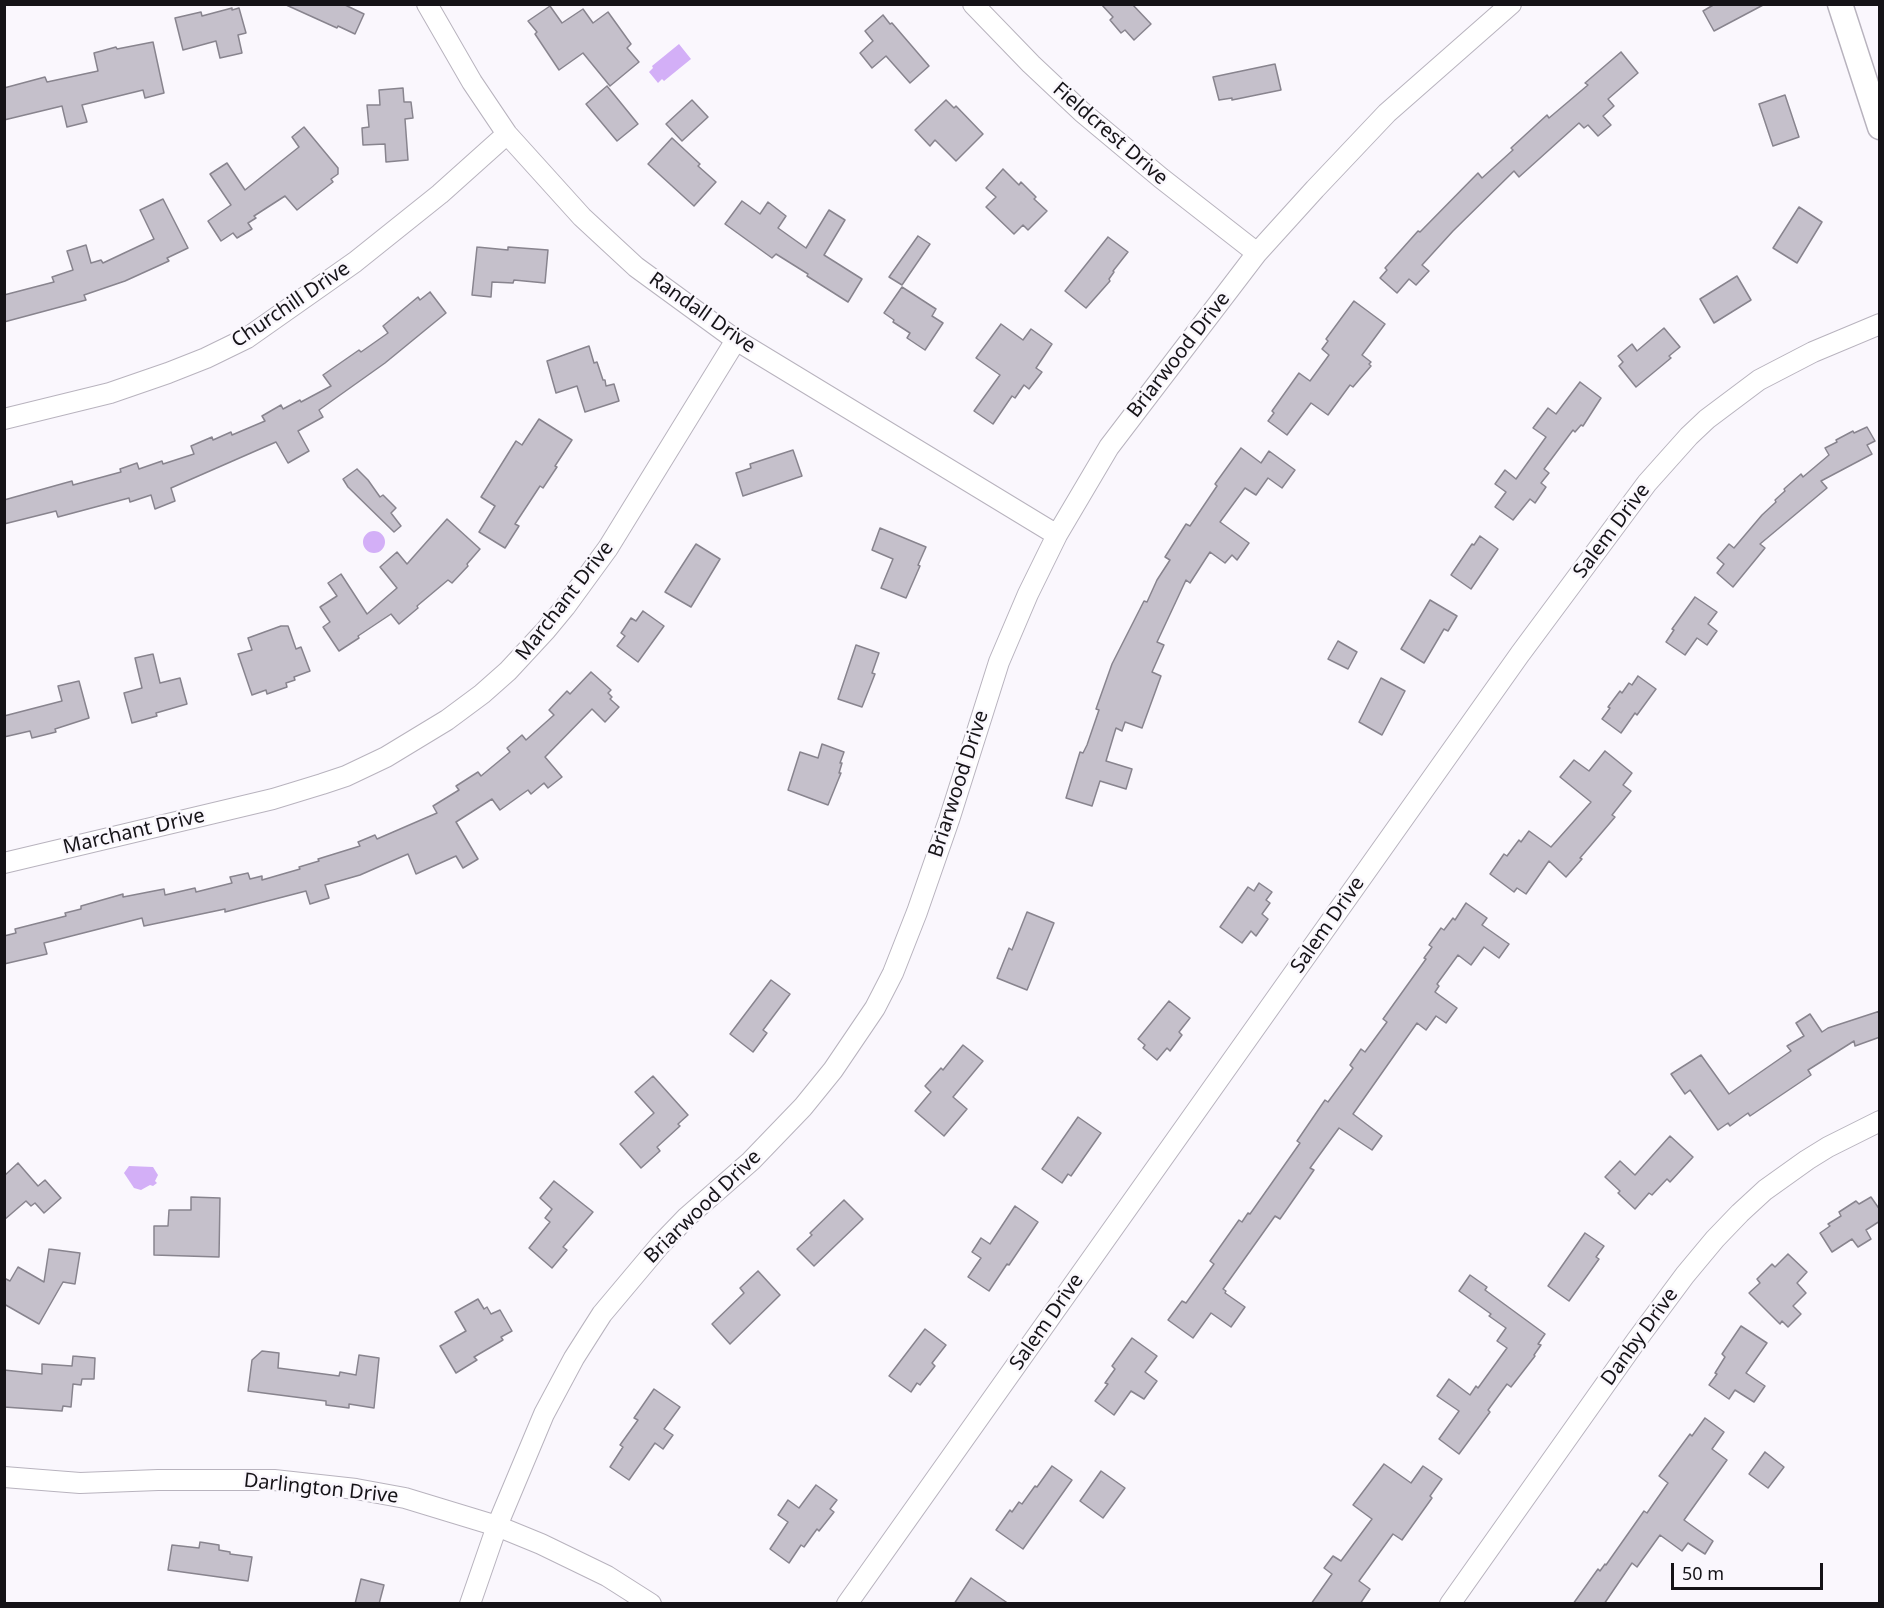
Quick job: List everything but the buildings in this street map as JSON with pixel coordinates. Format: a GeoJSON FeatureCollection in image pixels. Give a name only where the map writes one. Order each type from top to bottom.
{"type":"FeatureCollection","features":[{"type":"Feature","properties":{"kind":"street","name":"Randall Drive"},"geometry":{"type":"LineString","coordinates":[[427,4],[472,82],[507,134],[582,217],[613,247],[654,281],[736,340],[1057,535]]}},
{"type":"Feature","properties":{"kind":"street","name":"Fieldcrest Drive"},"geometry":{"type":"LineString","coordinates":[[973,4],[1076,106],[1257,253]]}},
{"type":"Feature","properties":{"kind":"street","name":"Briarwood Drive"},"geometry":{"type":"LineString","coordinates":[[470,1604],[497,1526],[540,1424],[557,1387],[602,1314],[667,1238],[702,1203],[757,1155],[803,1107],[833,1070],[875,1008],[893,973],[917,912],[999,662],[1028,594],[1057,535],[1109,447],[1257,253],[1353,147],[1387,113],[1511,4]]}},
{"type":"Feature","properties":{"kind":"street"},"geometry":{"type":"LineString","coordinates":[[1840,4],[1880,127]]}},
{"type":"Feature","properties":{"kind":"street","name":"Churchill Drive"},"geometry":{"type":"LineString","coordinates":[[4,418],[110,393],[197,362],[247,338],[355,262],[440,194],[507,134]]}},
{"type":"Feature","properties":{"kind":"street","name":"Salem Drive"},"geometry":{"type":"LineString","coordinates":[[847,1604],[1520,654],[1647,483],[1707,419],[1753,385],[1797,359],[1880,324]]}},
{"type":"Feature","properties":{"kind":"street","name":"Marchant Drive"},"geometry":{"type":"LineString","coordinates":[[4,862],[263,801],[322,784],[346,776],[386,757],[447,720],[508,671],[565,607],[608,548],[736,340]]}},
{"type":"Feature","properties":{"kind":"street","name":"Danby Drive"},"geometry":{"type":"LineString","coordinates":[[1450,1604],[1648,1324],[1715,1239],[1765,1190],[1806,1160],[1880,1121]]}},
{"type":"Feature","properties":{"kind":"street","name":"Darlington Drive"},"geometry":{"type":"LineString","coordinates":[[4,1477],[80,1483],[274,1480],[356,1489],[405,1498],[497,1526],[550,1548],[607,1576],[651,1604]]}},
{"type":"Feature","properties":{"kind":"shaded area"},"geometry":{"type":"Polygon","coordinates":[[[679,44],[691,59],[664,81],[662,79],[658,83],[649,72],[652,66],[679,44]]]}},
{"type":"Feature","properties":{"kind":"shaded area"},"geometry":{"type":"Polygon","coordinates":[[[374,531],[382,534],[385,542],[382,550],[374,553],[366,550],[363,542],[366,534],[374,531]]]}},
{"type":"Feature","properties":{"kind":"shaded area"},"geometry":{"type":"Polygon","coordinates":[[[129,1166],[153,1167],[158,1175],[155,1181],[157,1183],[141,1190],[134,1188],[124,1173],[129,1166]]]}}]}
